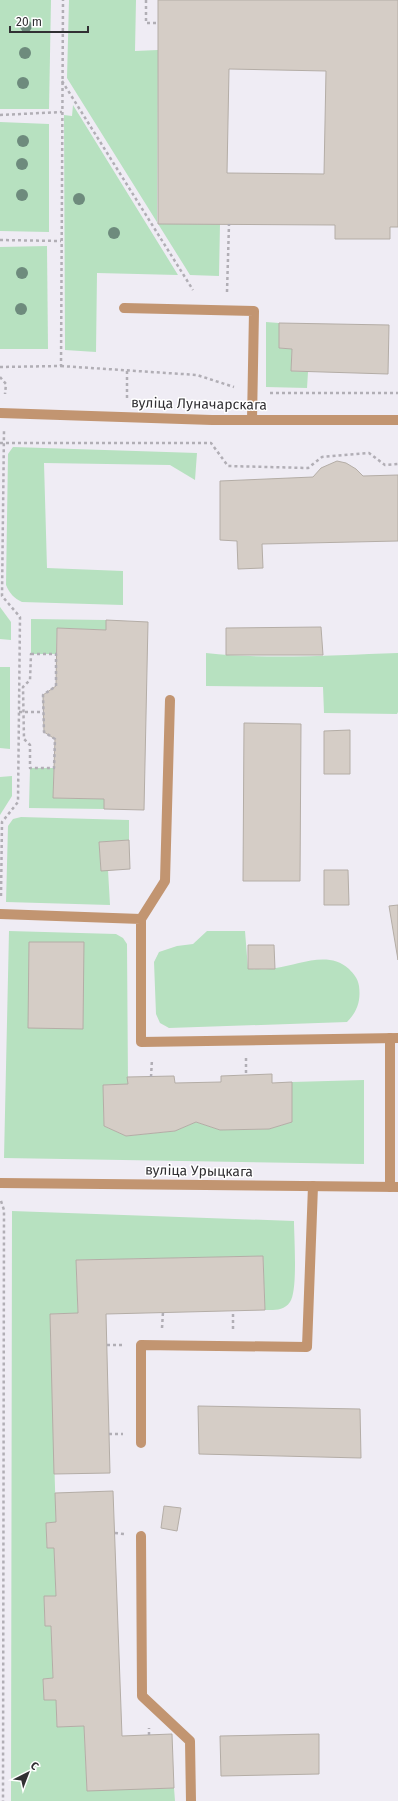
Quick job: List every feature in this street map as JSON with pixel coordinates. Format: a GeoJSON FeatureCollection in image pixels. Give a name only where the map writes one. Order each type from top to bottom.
{"type":"FeatureCollection","features":[{"type":"Feature","properties":{"kind":"street"},"geometry":{"type":"LineString","coordinates":[[124,308],[254,311],[252,420]]}},
{"type":"Feature","properties":{"kind":"street","name":"вуліца Луначарскага"},"geometry":{"type":"LineString","coordinates":[[0,413],[252,420],[398,420]]}},
{"type":"Feature","properties":{"kind":"street"},"geometry":{"type":"LineString","coordinates":[[170,700],[165,882],[141,919],[141,1042],[394,1038],[394,1187]]}},
{"type":"Feature","properties":{"kind":"street"},"geometry":{"type":"LineString","coordinates":[[0,914],[141,919]]}},
{"type":"Feature","properties":{"kind":"street","name":"вуліца Урыцкага"},"geometry":{"type":"LineString","coordinates":[[0,1183],[394,1187]]}},
{"type":"Feature","properties":{"kind":"street"},"geometry":{"type":"LineString","coordinates":[[141,1443],[141,1345],[307,1348],[313,1186]]}},
{"type":"Feature","properties":{"kind":"street"},"geometry":{"type":"LineString","coordinates":[[141,1536],[142,1696],[190,1741],[191,1801]]}},
{"type":"Feature","properties":{"kind":"path"},"geometry":{"type":"LineString","coordinates":[[61,366],[63,0]]}},
{"type":"Feature","properties":{"kind":"path"},"geometry":{"type":"LineString","coordinates":[[146,0],[146,23],[158,23]]}},
{"type":"Feature","properties":{"kind":"path"},"geometry":{"type":"LineString","coordinates":[[62,80],[205,310]]}},
{"type":"Feature","properties":{"kind":"path"},"geometry":{"type":"LineString","coordinates":[[0,115],[62,112]]}},
{"type":"Feature","properties":{"kind":"path"},"geometry":{"type":"LineString","coordinates":[[227,311],[229,224]]}},
{"type":"Feature","properties":{"kind":"path"},"geometry":{"type":"LineString","coordinates":[[0,240],[61,241]]}},
{"type":"Feature","properties":{"kind":"path"},"geometry":{"type":"LineString","coordinates":[[0,367],[61,366],[197,375],[252,393],[398,393]]}},
{"type":"Feature","properties":{"kind":"path"},"geometry":{"type":"LineString","coordinates":[[127,371],[128,417]]}},
{"type":"Feature","properties":{"kind":"path"},"geometry":{"type":"LineString","coordinates":[[0,914],[2,822],[18,802],[20,617],[2,596],[4,443]]}},
{"type":"Feature","properties":{"kind":"path"},"geometry":{"type":"LineString","coordinates":[[0,444],[211,443],[228,466],[308,468],[322,457],[369,454],[385,465],[398,464]]}},
{"type":"Feature","properties":{"kind":"path"},"geometry":{"type":"LineString","coordinates":[[30,654],[56,654],[56,686],[43,695],[44,712],[44,732],[55,739],[54,768],[30,768],[30,745],[24,739],[23,687],[30,680],[30,654]]}},
{"type":"Feature","properties":{"kind":"path"},"geometry":{"type":"LineString","coordinates":[[19,712],[44,712]]}},
{"type":"Feature","properties":{"kind":"path"},"geometry":{"type":"LineString","coordinates":[[0,1199],[4,1210],[3,1801]]}},
{"type":"Feature","properties":{"kind":"green space"},"geometry":{"type":"Polygon","coordinates":[[[0,0],[51,0],[49,109],[0,109],[0,0]]]}},
{"type":"Feature","properties":{"kind":"green space"},"geometry":{"type":"Polygon","coordinates":[[[69,0],[136,0],[135,51],[158,50],[157,222],[67,78],[69,0]]]}},
{"type":"Feature","properties":{"kind":"green space"},"geometry":{"type":"Polygon","coordinates":[[[73,105],[178,275],[97,273],[96,352],[65,350],[64,115],[72,116],[73,105]]]}},
{"type":"Feature","properties":{"kind":"green space"},"geometry":{"type":"Polygon","coordinates":[[[0,122],[49,124],[49,232],[0,231],[0,122]]]}},
{"type":"Feature","properties":{"kind":"green space"},"geometry":{"type":"Polygon","coordinates":[[[158,223],[220,224],[219,276],[190,275],[158,223]]]}},
{"type":"Feature","properties":{"kind":"green space"},"geometry":{"type":"Polygon","coordinates":[[[47,246],[48,349],[0,349],[0,247],[47,246]]]}},
{"type":"Feature","properties":{"kind":"green space"},"geometry":{"type":"Polygon","coordinates":[[[266,322],[279,323],[279,348],[292,349],[291,371],[308,372],[307,388],[266,387],[266,322]]]}},
{"type":"Feature","properties":{"kind":"green space"},"geometry":{"type":"Polygon","coordinates":[[[13,447],[197,453],[195,480],[170,465],[44,463],[47,568],[123,571],[123,605],[22,602],[11,593],[6,585],[8,454],[13,447]]]}},
{"type":"Feature","properties":{"kind":"green space"},"geometry":{"type":"Polygon","coordinates":[[[0,607],[11,622],[11,640],[0,639],[0,607]]]}},
{"type":"Feature","properties":{"kind":"green space"},"geometry":{"type":"Polygon","coordinates":[[[31,619],[106,620],[106,630],[57,628],[56,654],[31,654],[31,619]]]}},
{"type":"Feature","properties":{"kind":"green space"},"geometry":{"type":"Polygon","coordinates":[[[206,653],[278,657],[398,653],[398,712],[397,714],[324,713],[323,687],[206,686],[206,653]]]}},
{"type":"Feature","properties":{"kind":"green space"},"geometry":{"type":"Polygon","coordinates":[[[0,667],[10,667],[10,749],[0,748],[0,667]]]}},
{"type":"Feature","properties":{"kind":"green space"},"geometry":{"type":"Polygon","coordinates":[[[30,768],[54,768],[53,798],[104,799],[104,809],[29,808],[30,768]]]}},
{"type":"Feature","properties":{"kind":"green space"},"geometry":{"type":"Polygon","coordinates":[[[12,776],[12,796],[0,815],[0,777],[12,776]]]}},
{"type":"Feature","properties":{"kind":"green space"},"geometry":{"type":"Polygon","coordinates":[[[21,817],[129,820],[129,840],[99,842],[101,870],[108,870],[110,905],[6,902],[8,826],[13,819],[21,817]]]}},
{"type":"Feature","properties":{"kind":"green space"},"geometry":{"type":"Polygon","coordinates":[[[9,931],[116,934],[123,938],[127,944],[128,1084],[103,1085],[104,1126],[126,1136],[175,1131],[196,1122],[220,1130],[269,1129],[292,1122],[292,1082],[364,1080],[364,1164],[4,1158],[9,931]]]}},
{"type":"Feature","properties":{"kind":"green space"},"geometry":{"type":"Polygon","coordinates":[[[207,931],[245,931],[248,969],[273,969],[313,960],[332,960],[341,963],[353,973],[357,979],[359,1001],[356,1010],[347,1022],[169,1028],[160,1023],[156,1014],[154,962],[159,952],[177,946],[193,944],[207,931]]]}},
{"type":"Feature","properties":{"kind":"green space"},"geometry":{"type":"Polygon","coordinates":[[[12,1211],[294,1221],[294,1287],[290,1302],[285,1307],[275,1310],[265,1310],[263,1256],[76,1260],[78,1313],[50,1314],[56,1522],[46,1523],[47,1548],[54,1548],[56,1596],[44,1597],[45,1626],[51,1626],[53,1678],[43,1679],[44,1700],[56,1700],[57,1727],[84,1726],[87,1790],[174,1788],[175,1801],[11,1801],[12,1211]]]}},
{"type":"Feature","properties":{"kind":"building"},"geometry":{"type":"Polygon","coordinates":[[[158,0],[398,0],[398,227],[390,227],[390,239],[335,239],[335,225],[158,224],[158,0]],[[229,69],[227,173],[324,174],[326,71],[229,69]]]}},
{"type":"Feature","properties":{"kind":"building"},"geometry":{"type":"Polygon","coordinates":[[[279,323],[389,325],[388,374],[291,371],[292,349],[279,348],[279,323]]]}},
{"type":"Feature","properties":{"kind":"building"},"geometry":{"type":"Polygon","coordinates":[[[337,461],[346,463],[356,469],[363,476],[398,475],[398,541],[262,544],[263,568],[238,569],[237,541],[220,540],[220,481],[313,477],[321,468],[337,461]]]}},
{"type":"Feature","properties":{"kind":"building"},"geometry":{"type":"Polygon","coordinates":[[[106,620],[148,622],[144,810],[104,809],[104,799],[53,798],[55,739],[44,732],[43,695],[56,686],[57,628],[106,630],[106,620]]]}},
{"type":"Feature","properties":{"kind":"building"},"geometry":{"type":"Polygon","coordinates":[[[321,627],[323,655],[226,655],[226,628],[321,627]]]}},
{"type":"Feature","properties":{"kind":"building"},"geometry":{"type":"Polygon","coordinates":[[[244,723],[301,724],[300,881],[243,881],[244,723]]]}},
{"type":"Feature","properties":{"kind":"building"},"geometry":{"type":"Polygon","coordinates":[[[350,730],[350,774],[324,774],[324,731],[350,730]]]}},
{"type":"Feature","properties":{"kind":"building"},"geometry":{"type":"Polygon","coordinates":[[[129,840],[130,869],[101,871],[99,842],[129,840]]]}},
{"type":"Feature","properties":{"kind":"building"},"geometry":{"type":"Polygon","coordinates":[[[324,870],[348,870],[349,905],[324,905],[324,870]]]}},
{"type":"Feature","properties":{"kind":"building"},"geometry":{"type":"Polygon","coordinates":[[[398,905],[398,960],[389,906],[398,905]]]}},
{"type":"Feature","properties":{"kind":"building"},"geometry":{"type":"Polygon","coordinates":[[[29,942],[84,942],[83,1029],[28,1028],[29,942]]]}},
{"type":"Feature","properties":{"kind":"building"},"geometry":{"type":"Polygon","coordinates":[[[248,945],[274,945],[275,969],[248,969],[248,945]]]}},
{"type":"Feature","properties":{"kind":"building"},"geometry":{"type":"Polygon","coordinates":[[[272,1074],[272,1083],[292,1082],[292,1122],[269,1129],[220,1130],[196,1122],[175,1131],[126,1136],[104,1126],[103,1085],[128,1084],[127,1077],[174,1076],[175,1083],[221,1082],[221,1076],[272,1074]]]}},
{"type":"Feature","properties":{"kind":"building"},"geometry":{"type":"Polygon","coordinates":[[[263,1256],[265,1310],[106,1314],[110,1473],[54,1474],[50,1314],[78,1313],[76,1260],[263,1256]]]}},
{"type":"Feature","properties":{"kind":"building"},"geometry":{"type":"Polygon","coordinates":[[[198,1406],[360,1409],[361,1458],[199,1454],[198,1406]]]}},
{"type":"Feature","properties":{"kind":"building"},"geometry":{"type":"Polygon","coordinates":[[[113,1491],[122,1736],[172,1734],[174,1788],[87,1791],[84,1726],[57,1727],[56,1700],[44,1700],[43,1679],[53,1678],[51,1626],[45,1626],[44,1596],[56,1596],[54,1548],[47,1548],[46,1523],[56,1522],[55,1493],[113,1491]]]}},
{"type":"Feature","properties":{"kind":"building"},"geometry":{"type":"Polygon","coordinates":[[[164,1506],[181,1508],[177,1531],[161,1528],[164,1506]]]}},
{"type":"Feature","properties":{"kind":"building"},"geometry":{"type":"Polygon","coordinates":[[[319,1734],[319,1774],[221,1776],[220,1736],[319,1734]]]}}]}
